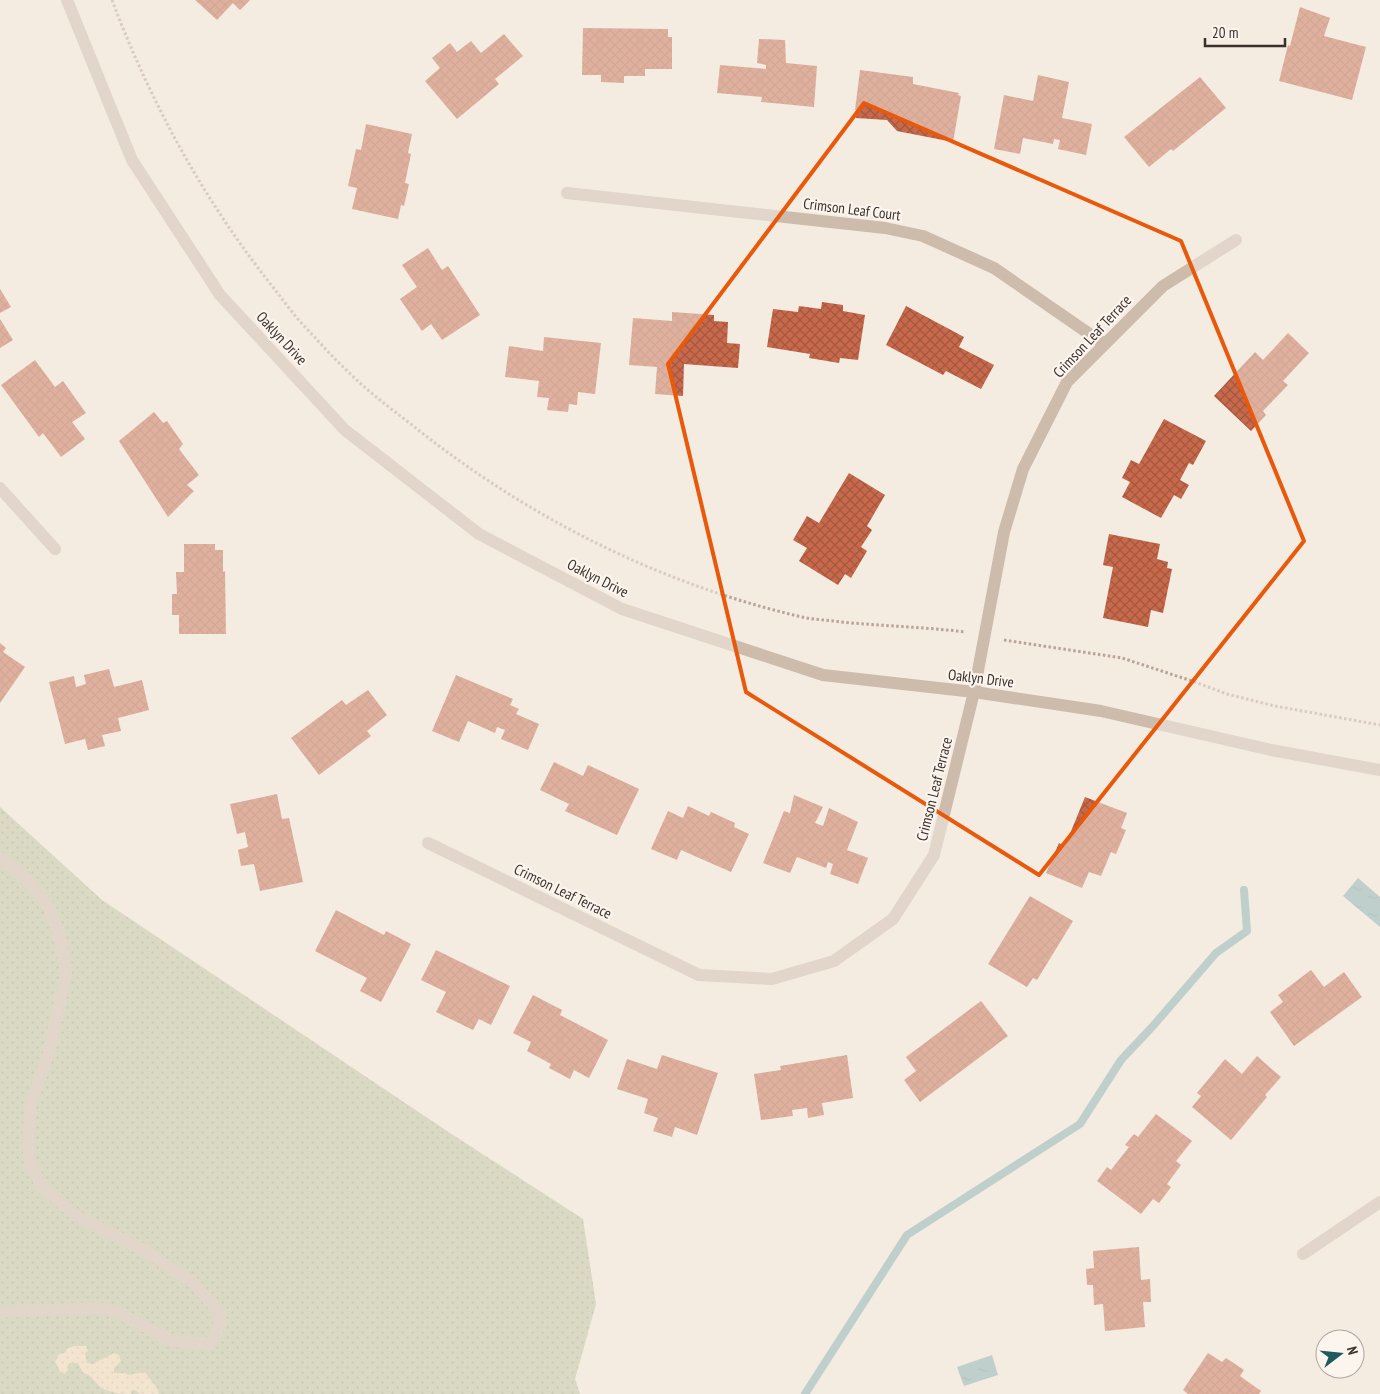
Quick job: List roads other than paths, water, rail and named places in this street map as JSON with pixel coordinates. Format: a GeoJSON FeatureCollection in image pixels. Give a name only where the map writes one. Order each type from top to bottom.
{"type":"FeatureCollection","features":[{"type":"Feature","properties":{"kind":"street","name":"Oaklyn Drive"},"geometry":{"type":"LineString","coordinates":[[67,0],[132,160],[220,295],[345,430],[479,534],[622,609],[823,675],[974,692],[1101,711],[1271,750],[1380,770]]}},
{"type":"Feature","properties":{"kind":"street","name":"Crimson Leaf Court"},"geometry":{"type":"LineString","coordinates":[[566,193],[885,228],[923,236],[994,268],[1104,344]]}},
{"type":"Feature","properties":{"kind":"street","name":"Crimson Leaf Terrace"},"geometry":{"type":"LineString","coordinates":[[428,843],[699,975],[772,979],[834,961],[893,919],[934,855],[974,692],[1004,532],[1023,469],[1067,382],[1163,286],[1236,240]]}},
{"type":"Feature","properties":{"kind":"street"},"geometry":{"type":"LineString","coordinates":[[0,488],[55,549]]}},
{"type":"Feature","properties":{"kind":"street"},"geometry":{"type":"LineString","coordinates":[[0,857],[29,881],[48,906],[61,940],[66,974],[49,1052],[31,1103],[28,1138],[30,1163],[42,1187],[79,1218],[142,1249],[192,1282],[220,1315],[217,1333],[210,1344],[170,1341],[119,1313],[98,1308],[0,1312]]}},
{"type":"Feature","properties":{"kind":"street"},"geometry":{"type":"LineString","coordinates":[[1302,1254],[1380,1202]]}},
{"type":"Feature","properties":{"kind":"water"},"geometry":{"type":"Polygon","coordinates":[[[1358,878],[1380,897],[1380,927],[1343,896],[1358,878]]]}},
{"type":"Feature","properties":{"kind":"water"},"geometry":{"type":"Polygon","coordinates":[[[992,1355],[998,1375],[964,1386],[957,1367],[992,1355]]]}},
{"type":"Feature","properties":{"kind":"waterway"},"geometry":{"type":"LineString","coordinates":[[805,1394],[907,1235],[1080,1124],[1121,1060],[1216,953],[1247,931],[1244,890]]}}]}
